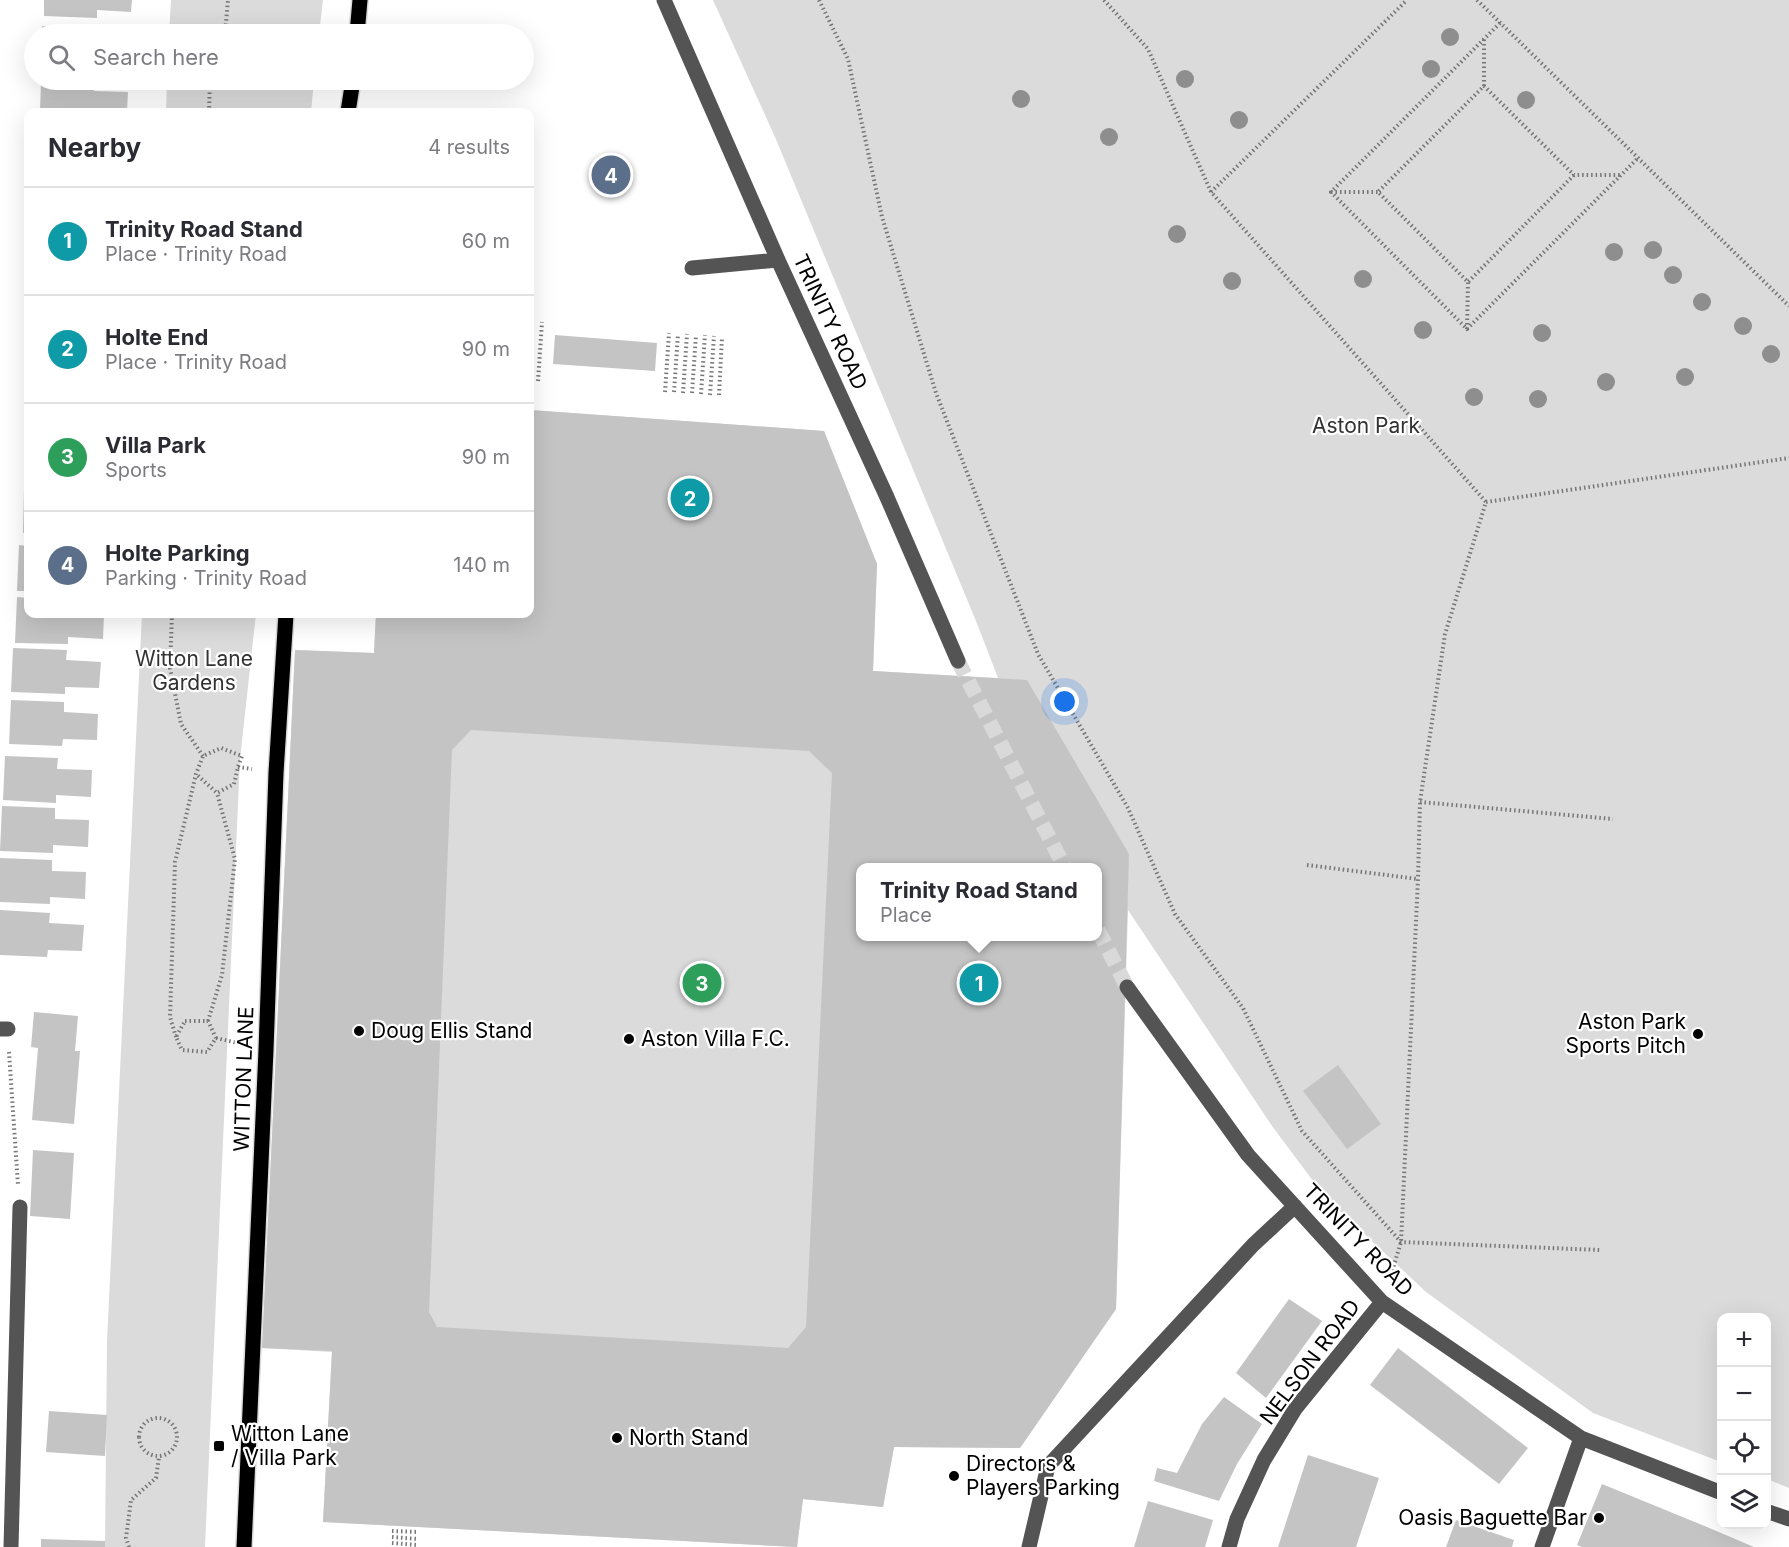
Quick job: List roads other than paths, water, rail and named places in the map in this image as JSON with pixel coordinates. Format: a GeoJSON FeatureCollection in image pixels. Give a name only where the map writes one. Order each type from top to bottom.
{"type":"FeatureCollection","features":[{"type":"Feature","properties":{"kind":"main road"},"geometry":{"type":"LineString","coordinates":[[358,24],[360,0]]}},
{"type":"Feature","properties":{"kind":"main road"},"geometry":{"type":"LineString","coordinates":[[348,108],[351,90]]}},
{"type":"Feature","properties":{"kind":"main road","name":"WITTON LANE"},"geometry":{"type":"LineString","coordinates":[[244,1547],[265,1084],[276,773],[286,618]]}},
{"type":"Feature","properties":{"kind":"street","name":"TRINITY ROAD"},"geometry":{"type":"LineString","coordinates":[[664,0],[958,661]]}},
{"type":"Feature","properties":{"kind":"street"},"geometry":{"type":"LineString","coordinates":[[692,268],[778,260]]}},
{"type":"Feature","properties":{"kind":"street","name":"TRINITY ROAD"},"geometry":{"type":"LineString","coordinates":[[1126,987],[1248,1155],[1382,1302],[1581,1438],[1717,1491]]}},
{"type":"Feature","properties":{"kind":"street"},"geometry":{"type":"LineString","coordinates":[[1029,1547],[1048,1466],[1253,1245],[1295,1206]]}},
{"type":"Feature","properties":{"kind":"street"},"geometry":{"type":"LineString","coordinates":[[11,1547],[20,1207]]}},
{"type":"Feature","properties":{"kind":"street","name":"NELSON ROAD"},"geometry":{"type":"LineString","coordinates":[[1229,1547],[1237,1519],[1264,1460],[1295,1409],[1382,1302]]}},
{"type":"Feature","properties":{"kind":"street"},"geometry":{"type":"LineString","coordinates":[[1542,1547],[1581,1438]]}},
{"type":"Feature","properties":{"kind":"street"},"geometry":{"type":"LineString","coordinates":[[1771,1513],[1789,1520]]}},
{"type":"Feature","properties":{"kind":"tunnel"},"geometry":{"type":"LineString","coordinates":[[958,661],[1062,863]]}},
{"type":"Feature","properties":{"kind":"tunnel"},"geometry":{"type":"LineString","coordinates":[[1102,938],[1127,987]]}},
{"type":"Feature","properties":{"kind":"place","name":"Holte Parking"},"geometry":{"type":"Point","coordinates":[611,175]}},
{"type":"Feature","properties":{"kind":"place","name":"Holte End"},"geometry":{"type":"Point","coordinates":[690,498]}},
{"type":"Feature","properties":{"kind":"place","name":"Villa Park"},"geometry":{"type":"Point","coordinates":[702,983]}},
{"type":"Feature","properties":{"kind":"place","name":"Trinity Road Stand"},"geometry":{"type":"Point","coordinates":[979,983]}},
{"type":"Feature","properties":{"kind":"place","name":"Doug Ellis Stand"},"geometry":{"type":"Point","coordinates":[359,1031]}},
{"type":"Feature","properties":{"kind":"place","name":"Aston Park Sports Pitch"},"geometry":{"type":"Point","coordinates":[1698,1034]}},
{"type":"Feature","properties":{"kind":"place","name":"Aston Villa F.C."},"geometry":{"type":"Point","coordinates":[629,1039]}},
{"type":"Feature","properties":{"kind":"place","name":"North Stand"},"geometry":{"type":"Point","coordinates":[617,1438]}},
{"type":"Feature","properties":{"kind":"place","name":"Witton Lane / Villa Park"},"geometry":{"type":"Point","coordinates":[219,1446]}},
{"type":"Feature","properties":{"kind":"place","name":"Directors & Players Parking"},"geometry":{"type":"Point","coordinates":[954,1476]}},
{"type":"Feature","properties":{"kind":"place","name":"Oasis Baguette Bar"},"geometry":{"type":"Point","coordinates":[1599,1518]}},
{"type":"Feature","properties":{"kind":"park label","name":"Aston Park"},"geometry":{"type":"Point","coordinates":[1366,426]}},
{"type":"Feature","properties":{"kind":"park label","name":"Witton Lane Gardens"},"geometry":{"type":"Point","coordinates":[194,671]}}]}
